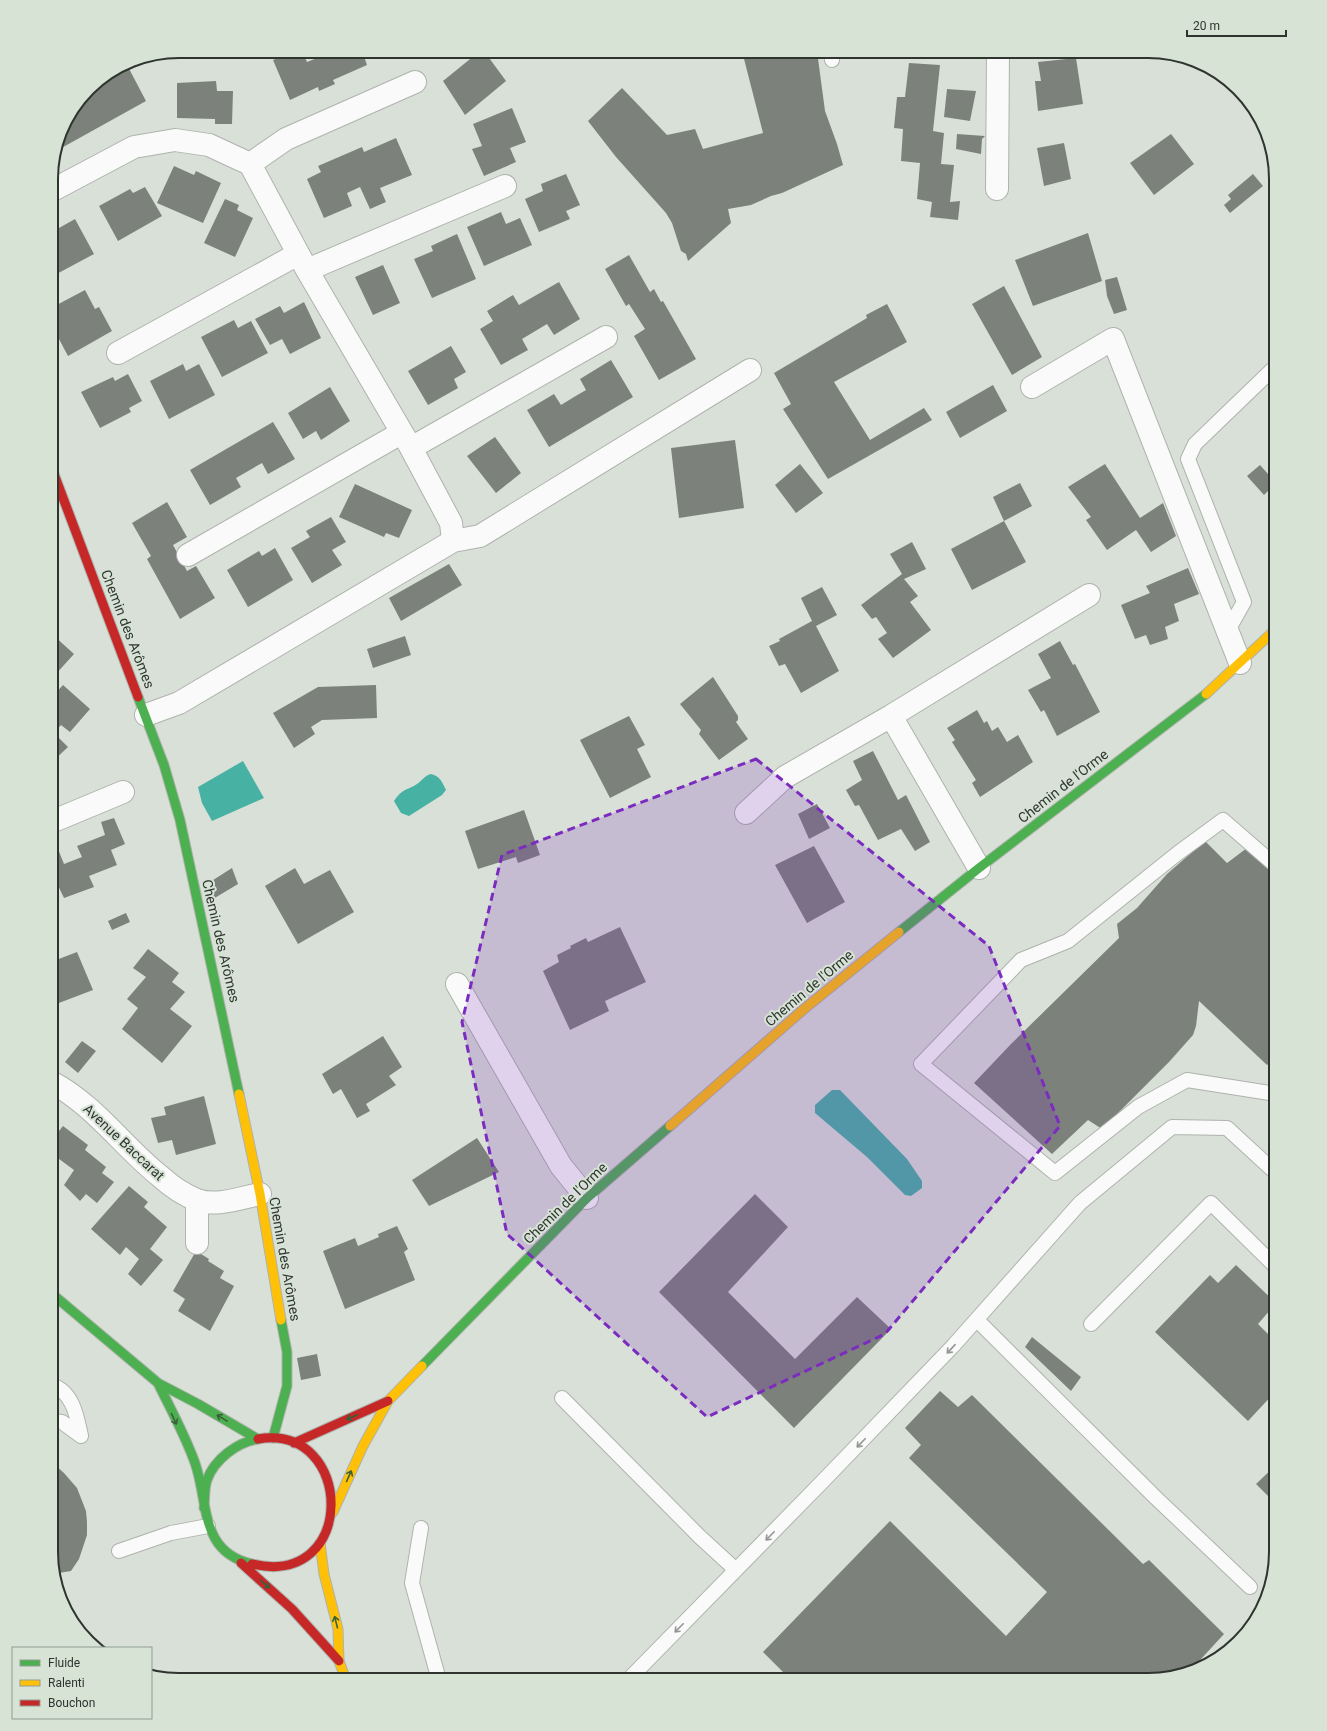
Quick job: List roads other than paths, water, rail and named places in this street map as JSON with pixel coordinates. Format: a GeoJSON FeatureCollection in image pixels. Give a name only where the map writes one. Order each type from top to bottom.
{"type":"FeatureCollection","features":[{"type":"Feature","properties":{"kind":"street"},"geometry":{"type":"LineString","coordinates":[[997,189],[998,58]]}},
{"type":"Feature","properties":{"kind":"street"},"geometry":{"type":"LineString","coordinates":[[250,164],[286,139],[415,82]]}},
{"type":"Feature","properties":{"kind":"street"},"geometry":{"type":"LineString","coordinates":[[58,187],[134,147],[175,140],[209,145],[250,164],[302,262],[406,440],[451,523],[453,541]]}},
{"type":"Feature","properties":{"kind":"street"},"geometry":{"type":"LineString","coordinates":[[118,353],[302,262],[505,186]]}},
{"type":"Feature","properties":{"kind":"street"},"geometry":{"type":"LineString","coordinates":[[188,555],[606,337]]}},
{"type":"Feature","properties":{"kind":"street"},"geometry":{"type":"LineString","coordinates":[[1032,387],[1113,340],[1240,663]]}},
{"type":"Feature","properties":{"kind":"street"},"geometry":{"type":"LineString","coordinates":[[146,715],[179,703],[453,541],[480,536],[750,370]]}},
{"type":"Feature","properties":{"kind":"street","name":"Chemin des Arômes"},"geometry":{"type":"LineString","coordinates":[[58,484],[146,715],[164,765],[180,820],[220,1000],[260,1194],[287,1352],[287,1386],[273,1438]]}},
{"type":"Feature","properties":{"kind":"street"},"geometry":{"type":"LineString","coordinates":[[746,813],[785,777],[891,716],[1089,595]]}},
{"type":"Feature","properties":{"kind":"street","name":"Chemin de l'Orme"},"geometry":{"type":"LineString","coordinates":[[333,1512],[362,1446],[388,1401],[587,1198],[804,1009],[979,868],[1210,691],[1269,636]]}},
{"type":"Feature","properties":{"kind":"street"},"geometry":{"type":"LineString","coordinates":[[891,716],[979,868]]}},
{"type":"Feature","properties":{"kind":"street"},"geometry":{"type":"LineString","coordinates":[[58,819],[123,792]]}},
{"type":"Feature","properties":{"kind":"street"},"geometry":{"type":"LineString","coordinates":[[457,984],[561,1166],[587,1198]]}},
{"type":"Feature","properties":{"kind":"street","name":"Avenue Baccarat"},"geometry":{"type":"LineString","coordinates":[[58,1086],[86,1105],[141,1161],[172,1186],[197,1200],[218,1203],[260,1194]]}},
{"type":"Feature","properties":{"kind":"street"},"geometry":{"type":"LineString","coordinates":[[197,1200],[197,1243]]}},
{"type":"Feature","properties":{"kind":"street"},"geometry":{"type":"LineString","coordinates":[[58,1299],[158,1383],[198,1404],[256,1438]]}},
{"type":"Feature","properties":{"kind":"street"},"geometry":{"type":"LineString","coordinates":[[158,1383],[195,1464],[208,1526],[218,1544],[271,1589],[308,1624],[321,1637],[340,1661]]}},
{"type":"Feature","properties":{"kind":"street","name":"Chemin de l'Orme"},"geometry":{"type":"LineString","coordinates":[[294,1442],[388,1401]]}},
{"type":"Feature","properties":{"kind":"street"},"geometry":{"type":"LineString","coordinates":[[204,1508],[207,1480],[220,1460],[237,1445],[256,1438],[273,1438],[294,1442],[311,1452],[325,1469],[332,1489],[333,1512],[328,1530],[320,1543],[306,1556],[283,1566],[272,1568],[251,1565],[235,1558]]}},
{"type":"Feature","properties":{"kind":"street"},"geometry":{"type":"LineString","coordinates":[[320,1543],[324,1574],[338,1629],[340,1661],[344,1673]]}},
{"type":"Feature","properties":{"kind":"lane"},"geometry":{"type":"LineString","coordinates":[[1227,632],[1244,602],[1188,459],[1195,444],[1269,373]]}},
{"type":"Feature","properties":{"kind":"lane"},"geometry":{"type":"LineString","coordinates":[[1269,860],[1223,820],[1178,853],[1068,941],[1021,960],[921,1064],[1055,1173],[1138,1107],[1187,1080],[1269,1093]]}},
{"type":"Feature","properties":{"kind":"lane"},"geometry":{"type":"LineString","coordinates":[[635,1673],[953,1346],[1080,1202],[1172,1127],[1227,1128],[1269,1167]]}},
{"type":"Feature","properties":{"kind":"lane"},"geometry":{"type":"LineString","coordinates":[[1091,1324],[1211,1203],[1269,1260]]}},
{"type":"Feature","properties":{"kind":"lane"},"geometry":{"type":"LineString","coordinates":[[977,1320],[1156,1498],[1250,1588]]}},
{"type":"Feature","properties":{"kind":"lane"},"geometry":{"type":"LineString","coordinates":[[58,1388],[65,1394],[75,1408],[81,1436],[62,1422],[58,1422]]}},
{"type":"Feature","properties":{"kind":"lane"},"geometry":{"type":"LineString","coordinates":[[562,1398],[736,1570]]}},
{"type":"Feature","properties":{"kind":"lane"},"geometry":{"type":"LineString","coordinates":[[119,1551],[172,1533],[208,1526]]}},
{"type":"Feature","properties":{"kind":"lane"},"geometry":{"type":"LineString","coordinates":[[421,1528],[412,1583],[437,1673]]}},
{"type":"Feature","properties":{"kind":"water"},"geometry":{"type":"Polygon","coordinates":[[[243,761],[264,798],[212,821],[202,803],[198,787],[243,761]]]}},
{"type":"Feature","properties":{"kind":"water"},"geometry":{"type":"Polygon","coordinates":[[[431,774],[439,778],[446,790],[442,795],[409,816],[401,813],[394,801],[397,797],[402,792],[431,774]]]}},
{"type":"Feature","properties":{"kind":"water"},"geometry":{"type":"Polygon","coordinates":[[[832,1090],[840,1090],[907,1159],[922,1181],[922,1188],[911,1196],[905,1195],[867,1157],[815,1113],[815,1105],[832,1090]]]}}]}
